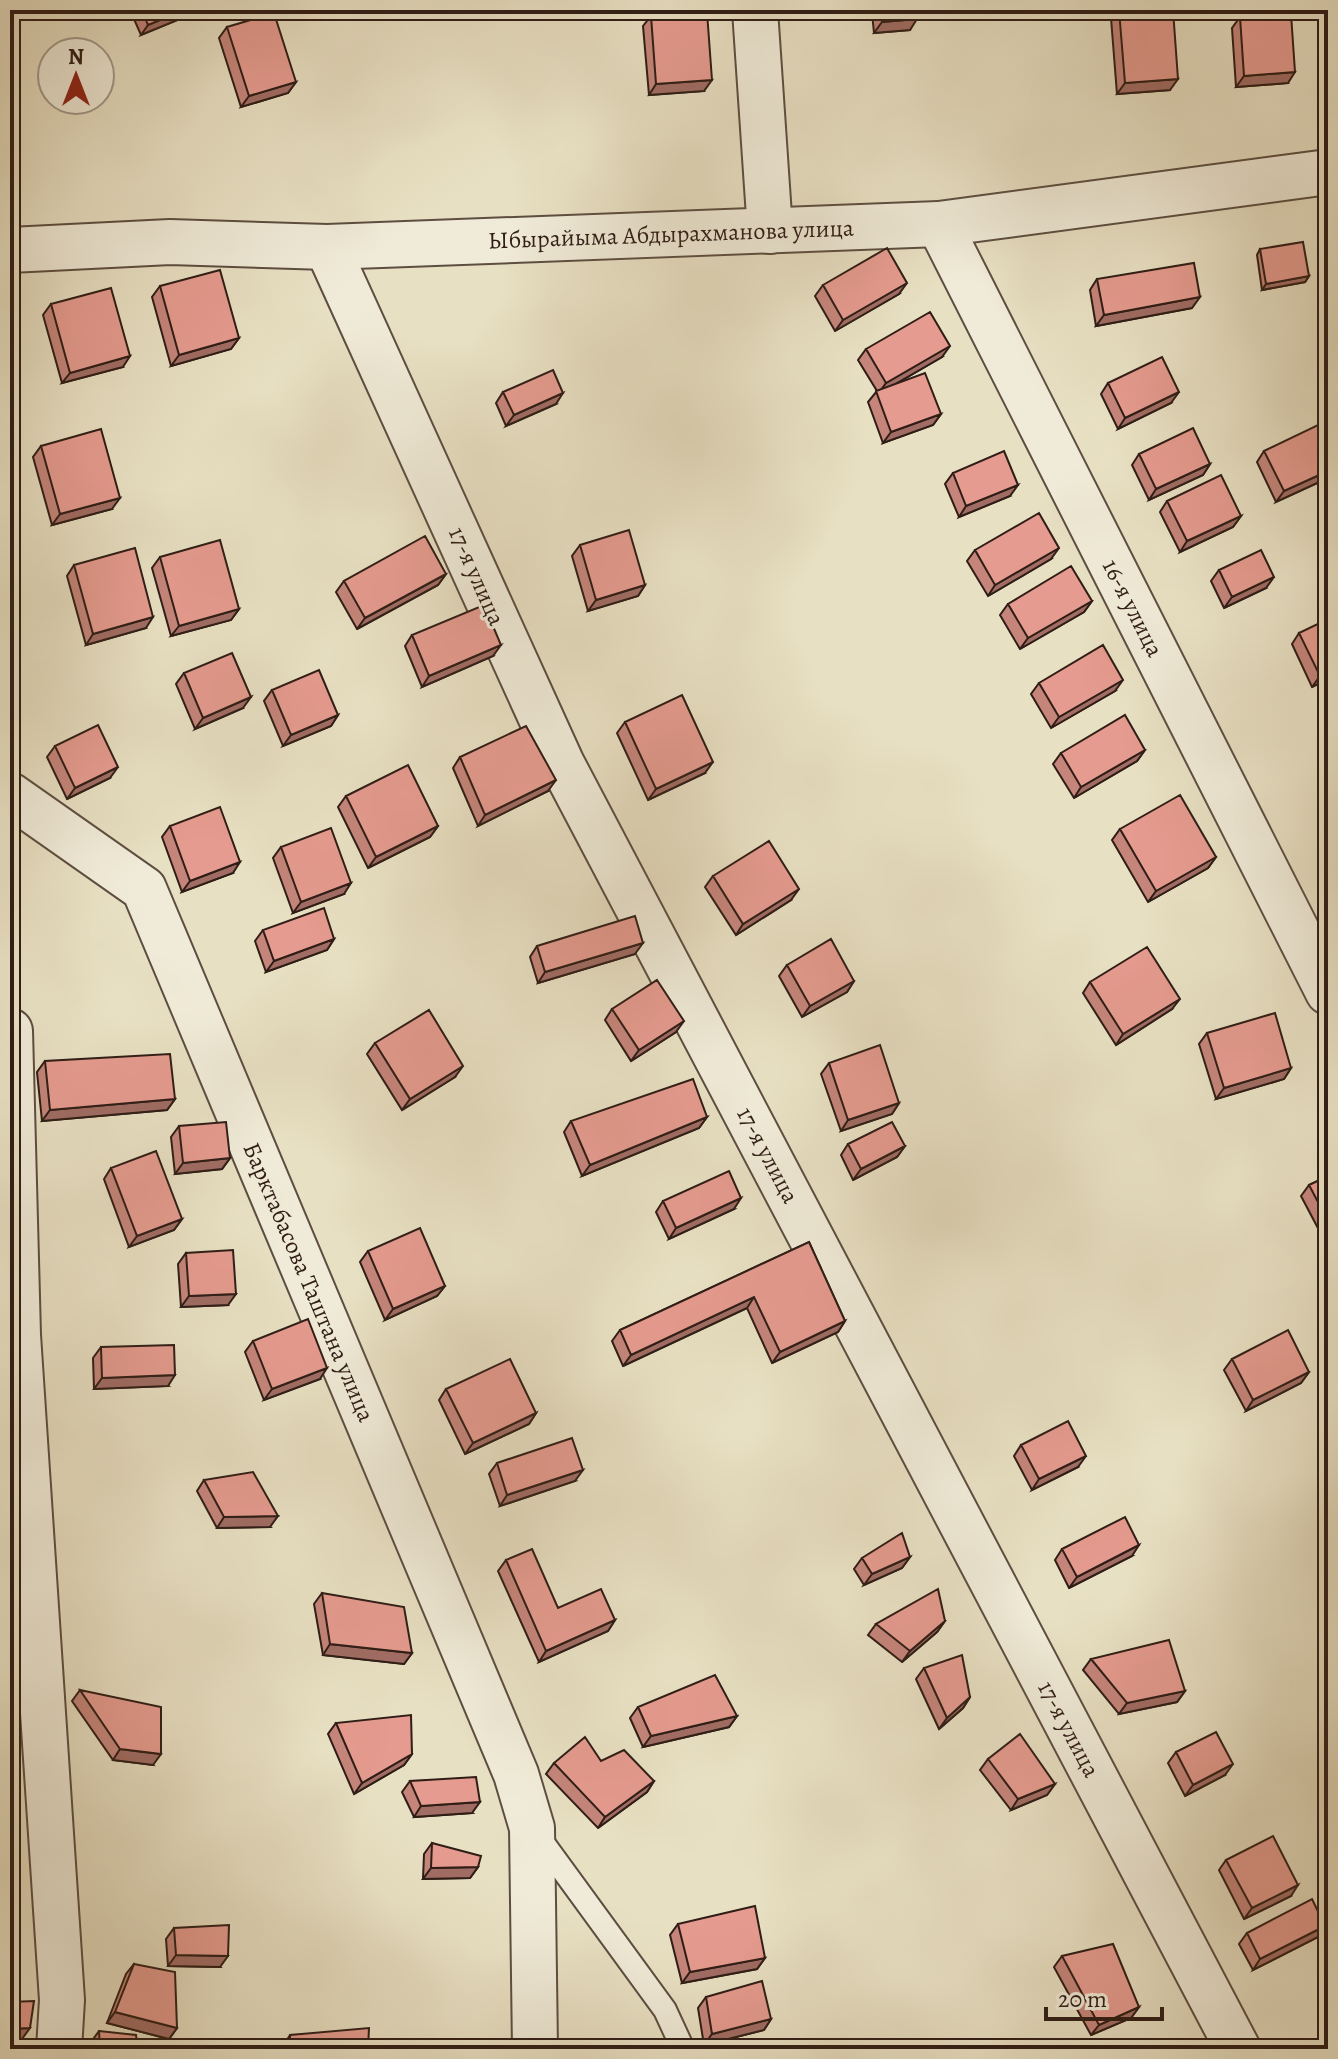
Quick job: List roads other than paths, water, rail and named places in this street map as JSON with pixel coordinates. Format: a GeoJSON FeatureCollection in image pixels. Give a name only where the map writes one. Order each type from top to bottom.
{"type":"FeatureCollection","features":[{"type":"Feature","properties":{"kind":"street"},"geometry":{"type":"LineString","coordinates":[[755,10],[770,231]]}},
{"type":"Feature","properties":{"kind":"street","name":"Ыбырайыма Абдырахманова улица"},"geometry":{"type":"LineString","coordinates":[[10,250],[170,242],[327,247],[939,224],[1328,172]]}},
{"type":"Feature","properties":{"kind":"street","name":"16-я улица"},"geometry":{"type":"LineString","coordinates":[[939,224],[1328,992]]}},
{"type":"Feature","properties":{"kind":"street","name":"17-я улица"},"geometry":{"type":"LineString","coordinates":[[327,247],[562,764],[1238,2049]]}},
{"type":"Feature","properties":{"kind":"street","name":"Барктабасова Таштана улица"},"geometry":{"type":"LineString","coordinates":[[10,795],[144,889],[516,1774],[532,1828],[535,2049]]}},
{"type":"Feature","properties":{"kind":"street"},"geometry":{"type":"LineString","coordinates":[[10,1031],[18,1335],[62,2000],[59,2049]]}},
{"type":"Feature","properties":{"kind":"lane","name":"Барктабасова Таштана улица"},"geometry":{"type":"LineString","coordinates":[[532,1828],[665,2010],[683,2049]]}}]}
